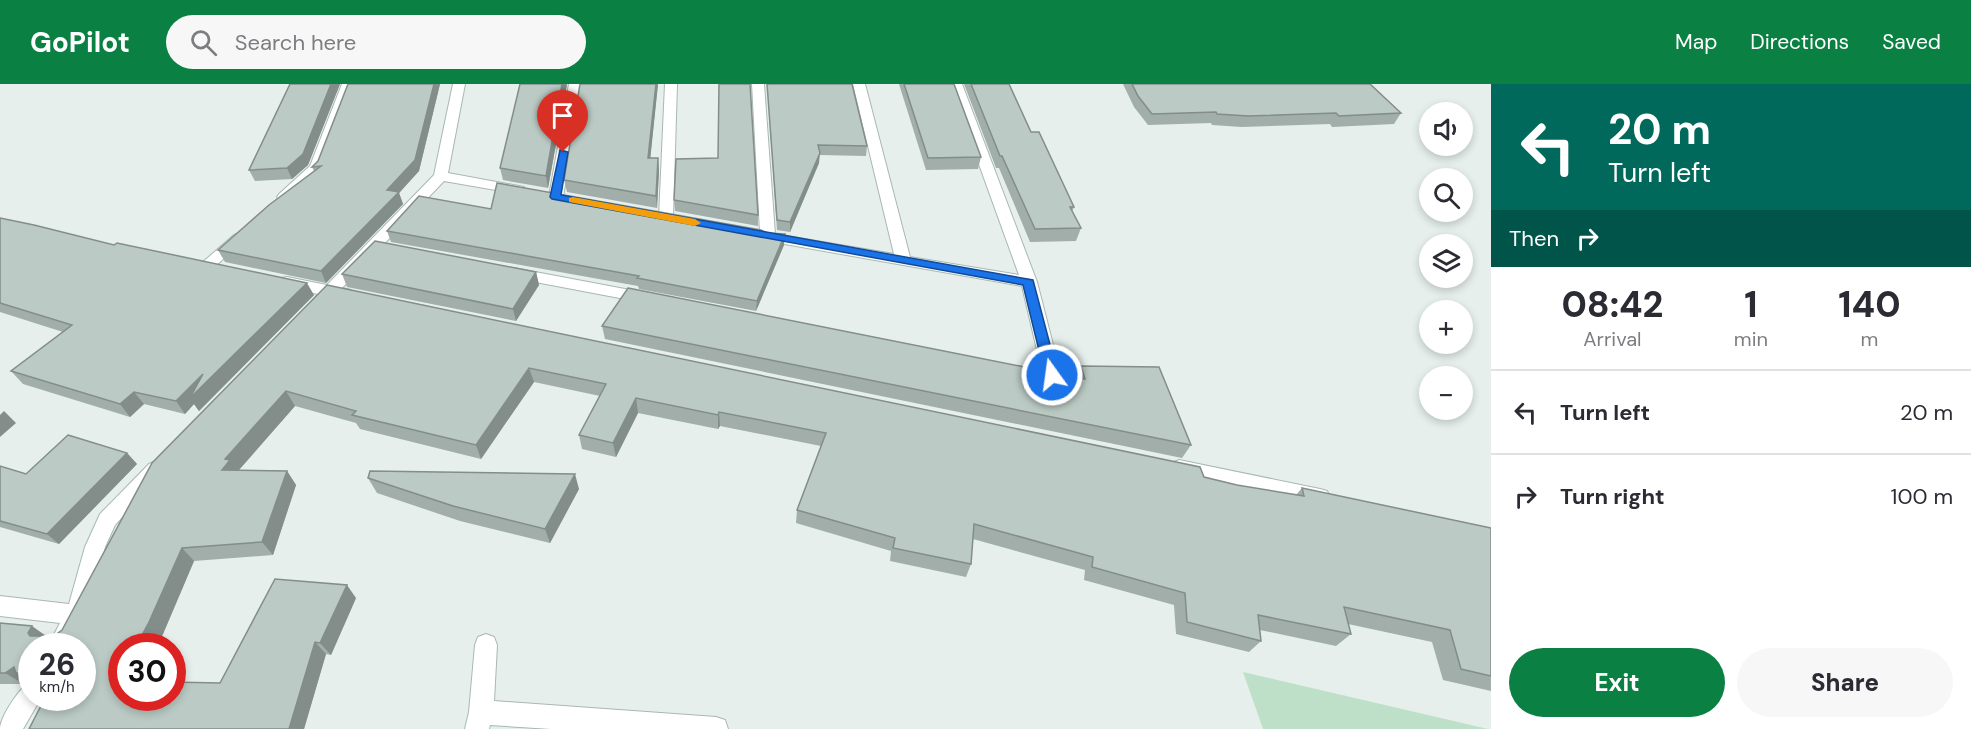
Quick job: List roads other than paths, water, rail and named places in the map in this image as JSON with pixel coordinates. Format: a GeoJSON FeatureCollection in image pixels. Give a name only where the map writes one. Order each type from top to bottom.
{"type":"FeatureCollection","features":[{"type":"Feature","properties":{"kind":"street"},"geometry":{"type":"LineString","coordinates":[[275,205],[316,168],[348,84]]}},
{"type":"Feature","properties":{"kind":"street"},"geometry":{"type":"LineString","coordinates":[[314,306],[376,246],[441,176],[459,84]]}},
{"type":"Feature","properties":{"kind":"street"},"geometry":{"type":"LineString","coordinates":[[441,176],[550,196],[574,84]]}},
{"type":"Feature","properties":{"kind":"street"},"geometry":{"type":"LineString","coordinates":[[666,217],[671,84]]}},
{"type":"Feature","properties":{"kind":"street"},"geometry":{"type":"LineString","coordinates":[[758,84],[768,237]]}},
{"type":"Feature","properties":{"kind":"street"},"geometry":{"type":"LineString","coordinates":[[859,84],[903,260]]}},
{"type":"Feature","properties":{"kind":"street"},"geometry":{"type":"LineString","coordinates":[[957,84],[1029,282],[1052,375],[1017,369]]}},
{"type":"Feature","properties":{"kind":"street"},"geometry":{"type":"LineString","coordinates":[[230,270],[202,264],[250,227]]}},
{"type":"Feature","properties":{"kind":"street"},"geometry":{"type":"LineString","coordinates":[[745,232],[1029,282]]}},
{"type":"Feature","properties":{"kind":"street"},"geometry":{"type":"LineString","coordinates":[[376,246],[399,250]]}},
{"type":"Feature","properties":{"kind":"street"},"geometry":{"type":"LineString","coordinates":[[504,271],[667,302]]}},
{"type":"Feature","properties":{"kind":"street"},"geometry":{"type":"LineString","coordinates":[[274,279],[365,298]]}},
{"type":"Feature","properties":{"kind":"street"},"geometry":{"type":"LineString","coordinates":[[67,633],[78,615],[95,548],[107,520],[164,460]]}},
{"type":"Feature","properties":{"kind":"street"},"geometry":{"type":"LineString","coordinates":[[1163,464],[1338,501]]}},
{"type":"Feature","properties":{"kind":"street"},"geometry":{"type":"LineString","coordinates":[[0,606],[78,615]]}},
{"type":"Feature","properties":{"kind":"street"},"geometry":{"type":"LineString","coordinates":[[486,645],[479,721],[714,729]]}},
{"type":"Feature","properties":{"kind":"street"},"geometry":{"type":"LineString","coordinates":[[10,729],[21,711]]}}]}
